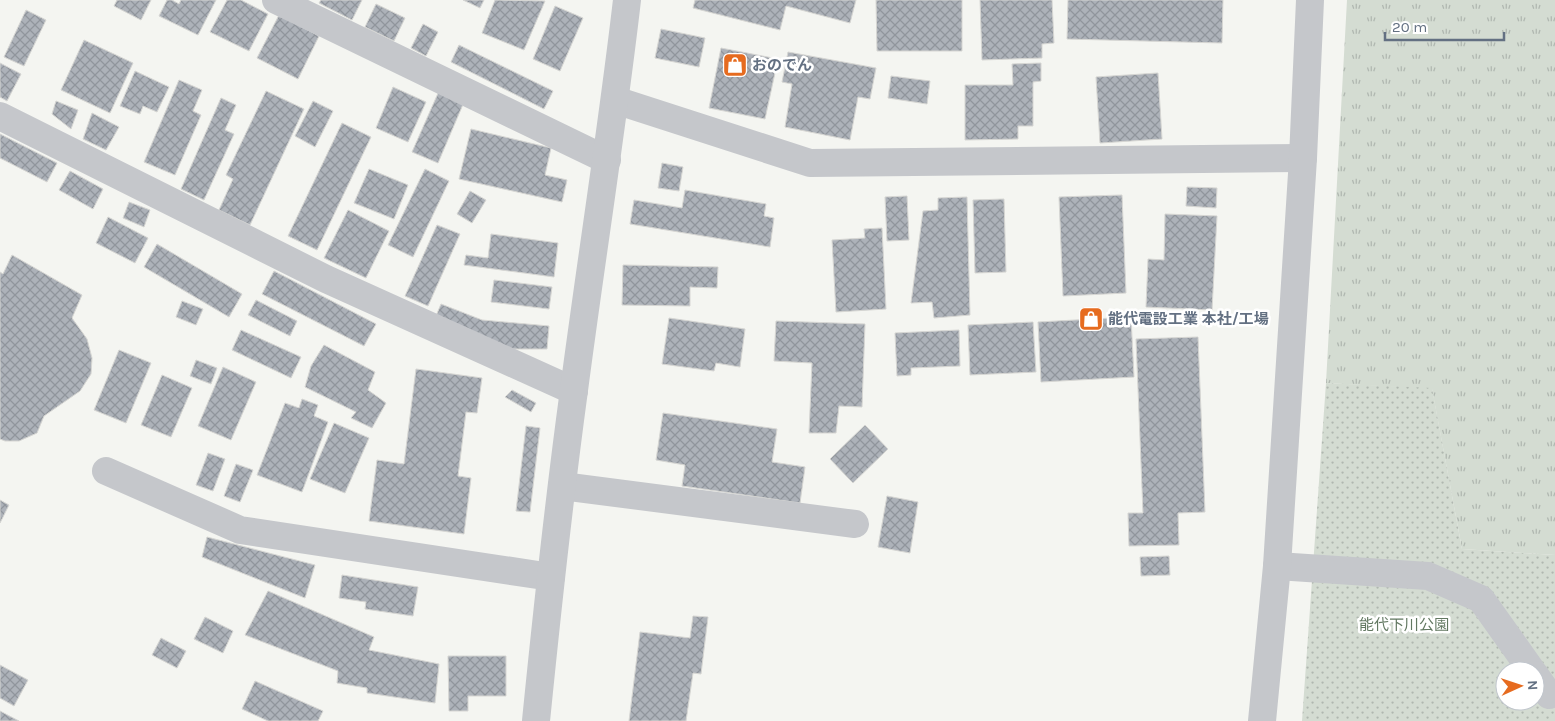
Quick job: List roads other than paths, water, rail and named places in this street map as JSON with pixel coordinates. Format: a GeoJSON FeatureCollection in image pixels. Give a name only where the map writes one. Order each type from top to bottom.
{"type":"FeatureCollection","features":[{"type":"Feature","properties":{"kind":"street"},"geometry":{"type":"LineString","coordinates":[[276,0],[607,160]]}},
{"type":"Feature","properties":{"kind":"street"},"geometry":{"type":"LineString","coordinates":[[536,721],[551,577],[574,390],[607,160],[627,0]]}},
{"type":"Feature","properties":{"kind":"street"},"geometry":{"type":"LineString","coordinates":[[1262,721],[1277,566],[1303,158],[1310,0]]}},
{"type":"Feature","properties":{"kind":"street"},"geometry":{"type":"LineString","coordinates":[[615,100],[810,163],[1303,158]]}},
{"type":"Feature","properties":{"kind":"street"},"geometry":{"type":"LineString","coordinates":[[0,116],[326,279],[574,390]]}},
{"type":"Feature","properties":{"kind":"street"},"geometry":{"type":"LineString","coordinates":[[106,470],[240,530],[551,577]]}},
{"type":"Feature","properties":{"kind":"street"},"geometry":{"type":"LineString","coordinates":[[562,486],[855,524]]}},
{"type":"Feature","properties":{"kind":"street"},"geometry":{"type":"LineString","coordinates":[[1277,566],[1428,576],[1481,600],[1525,661]]}},
{"type":"Feature","properties":{"kind":"place","name":"おのでん"},"geometry":{"type":"Point","coordinates":[735,65]}},
{"type":"Feature","properties":{"kind":"place","name":"能代電設工業 本社/工場"},"geometry":{"type":"Point","coordinates":[1091,319]}},
{"type":"Feature","properties":{"kind":"park label","name":"能代下川公園"},"geometry":{"type":"Point","coordinates":[1404,625]}}]}
